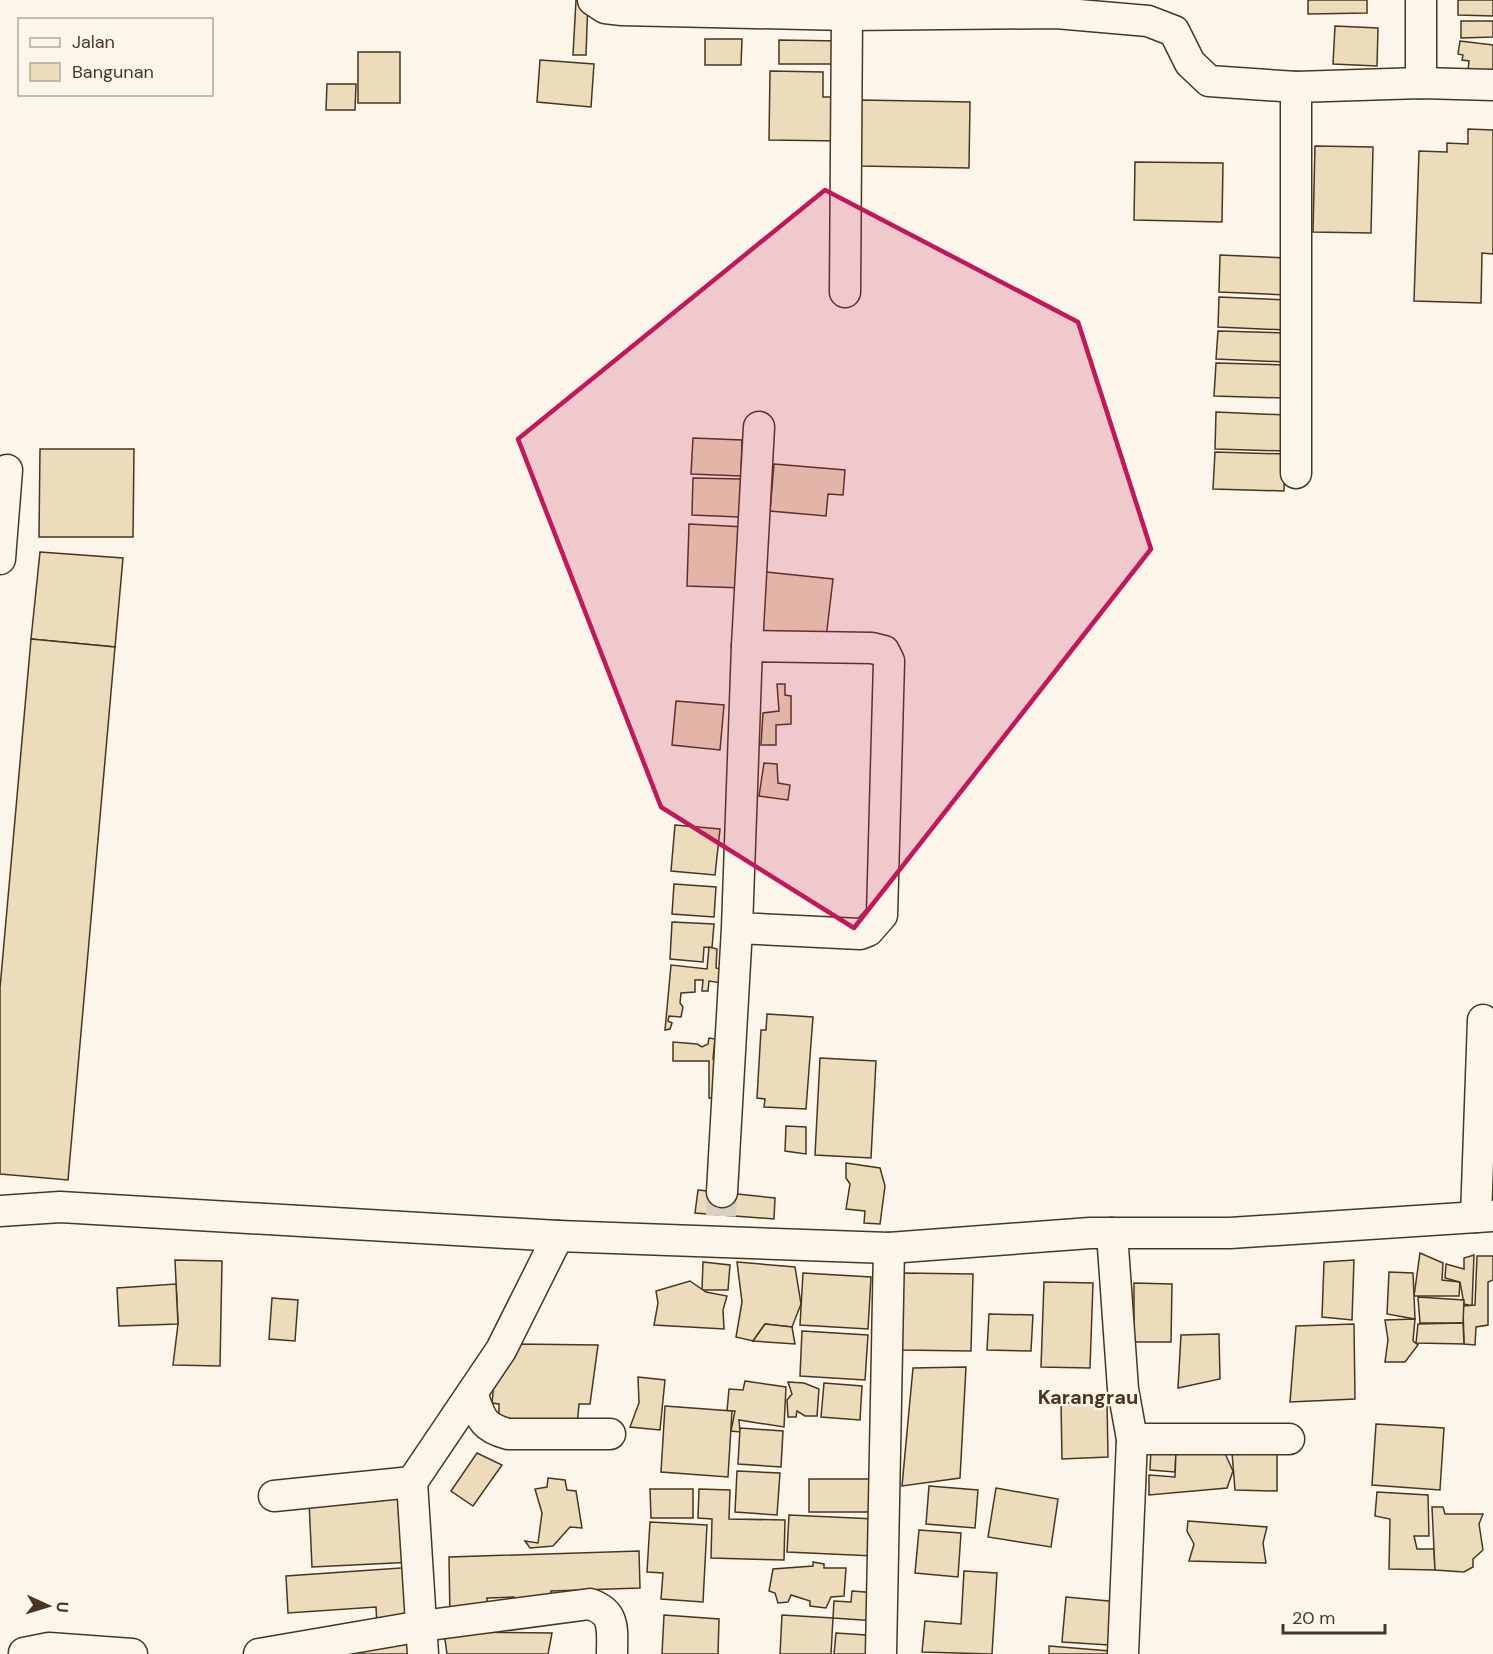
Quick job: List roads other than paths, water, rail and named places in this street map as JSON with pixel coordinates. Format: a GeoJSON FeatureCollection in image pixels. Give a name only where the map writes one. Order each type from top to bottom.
{"type":"FeatureCollection","features":[{"type":"Feature","properties":{"kind":"street"},"geometry":{"type":"LineString","coordinates":[[593,0],[605,8],[622,10],[847,15],[1056,6],[1164,25],[1174,31],[1190,63],[1209,81],[1296,87],[1421,83],[1493,85]]}},
{"type":"Feature","properties":{"kind":"street"},"geometry":{"type":"LineString","coordinates":[[1421,0],[1421,83]]}},
{"type":"Feature","properties":{"kind":"street"},"geometry":{"type":"LineString","coordinates":[[845,292],[847,15]]}},
{"type":"Feature","properties":{"kind":"street"},"geometry":{"type":"LineString","coordinates":[[1296,87],[1296,473]]}},
{"type":"Feature","properties":{"kind":"street"},"geometry":{"type":"LineString","coordinates":[[720,1217],[737,928],[747,646],[759,427]]}},
{"type":"Feature","properties":{"kind":"street"},"geometry":{"type":"LineString","coordinates":[[0,559],[7,470]]}},
{"type":"Feature","properties":{"kind":"street"},"geometry":{"type":"LineString","coordinates":[[737,928],[860,934],[876,925],[882,915],[889,661],[884,651],[872,648],[747,646]]}},
{"type":"Feature","properties":{"kind":"street"},"geometry":{"type":"LineString","coordinates":[[0,1212],[60,1207],[558,1236],[720,1217],[889,1248],[1112,1233],[1230,1233],[1484,1217],[1483,1020]]}},
{"type":"Feature","properties":{"kind":"street"},"geometry":{"type":"LineString","coordinates":[[1112,1233],[1123,1389],[1132,1439],[1123,1654]]}},
{"type":"Feature","properties":{"kind":"street"},"geometry":{"type":"LineString","coordinates":[[423,1640],[412,1482],[501,1350],[558,1236]]}},
{"type":"Feature","properties":{"kind":"street"},"geometry":{"type":"LineString","coordinates":[[881,1654],[889,1248]]}},
{"type":"Feature","properties":{"kind":"street"},"geometry":{"type":"LineString","coordinates":[[472,1394],[482,1421],[492,1430],[508,1434],[610,1434]]}},
{"type":"Feature","properties":{"kind":"street"},"geometry":{"type":"LineString","coordinates":[[1132,1439],[1289,1439]]}},
{"type":"Feature","properties":{"kind":"street"},"geometry":{"type":"LineString","coordinates":[[274,1496],[412,1482]]}},
{"type":"Feature","properties":{"kind":"street"},"geometry":{"type":"LineString","coordinates":[[259,1654],[423,1640],[590,1604],[604,1609],[611,1618],[612,1654]]}},
{"type":"Feature","properties":{"kind":"street"},"geometry":{"type":"LineString","coordinates":[[24,1653],[49,1648],[132,1654]]}},
{"type":"Feature","properties":{"kind":"tunnel"},"geometry":{"type":"LineString","coordinates":[[721,1216],[722,1192]]}},
{"type":"Feature","properties":{"kind":"district","name":"Karangrau"},"geometry":{"type":"Point","coordinates":[1088,1397]}}]}
